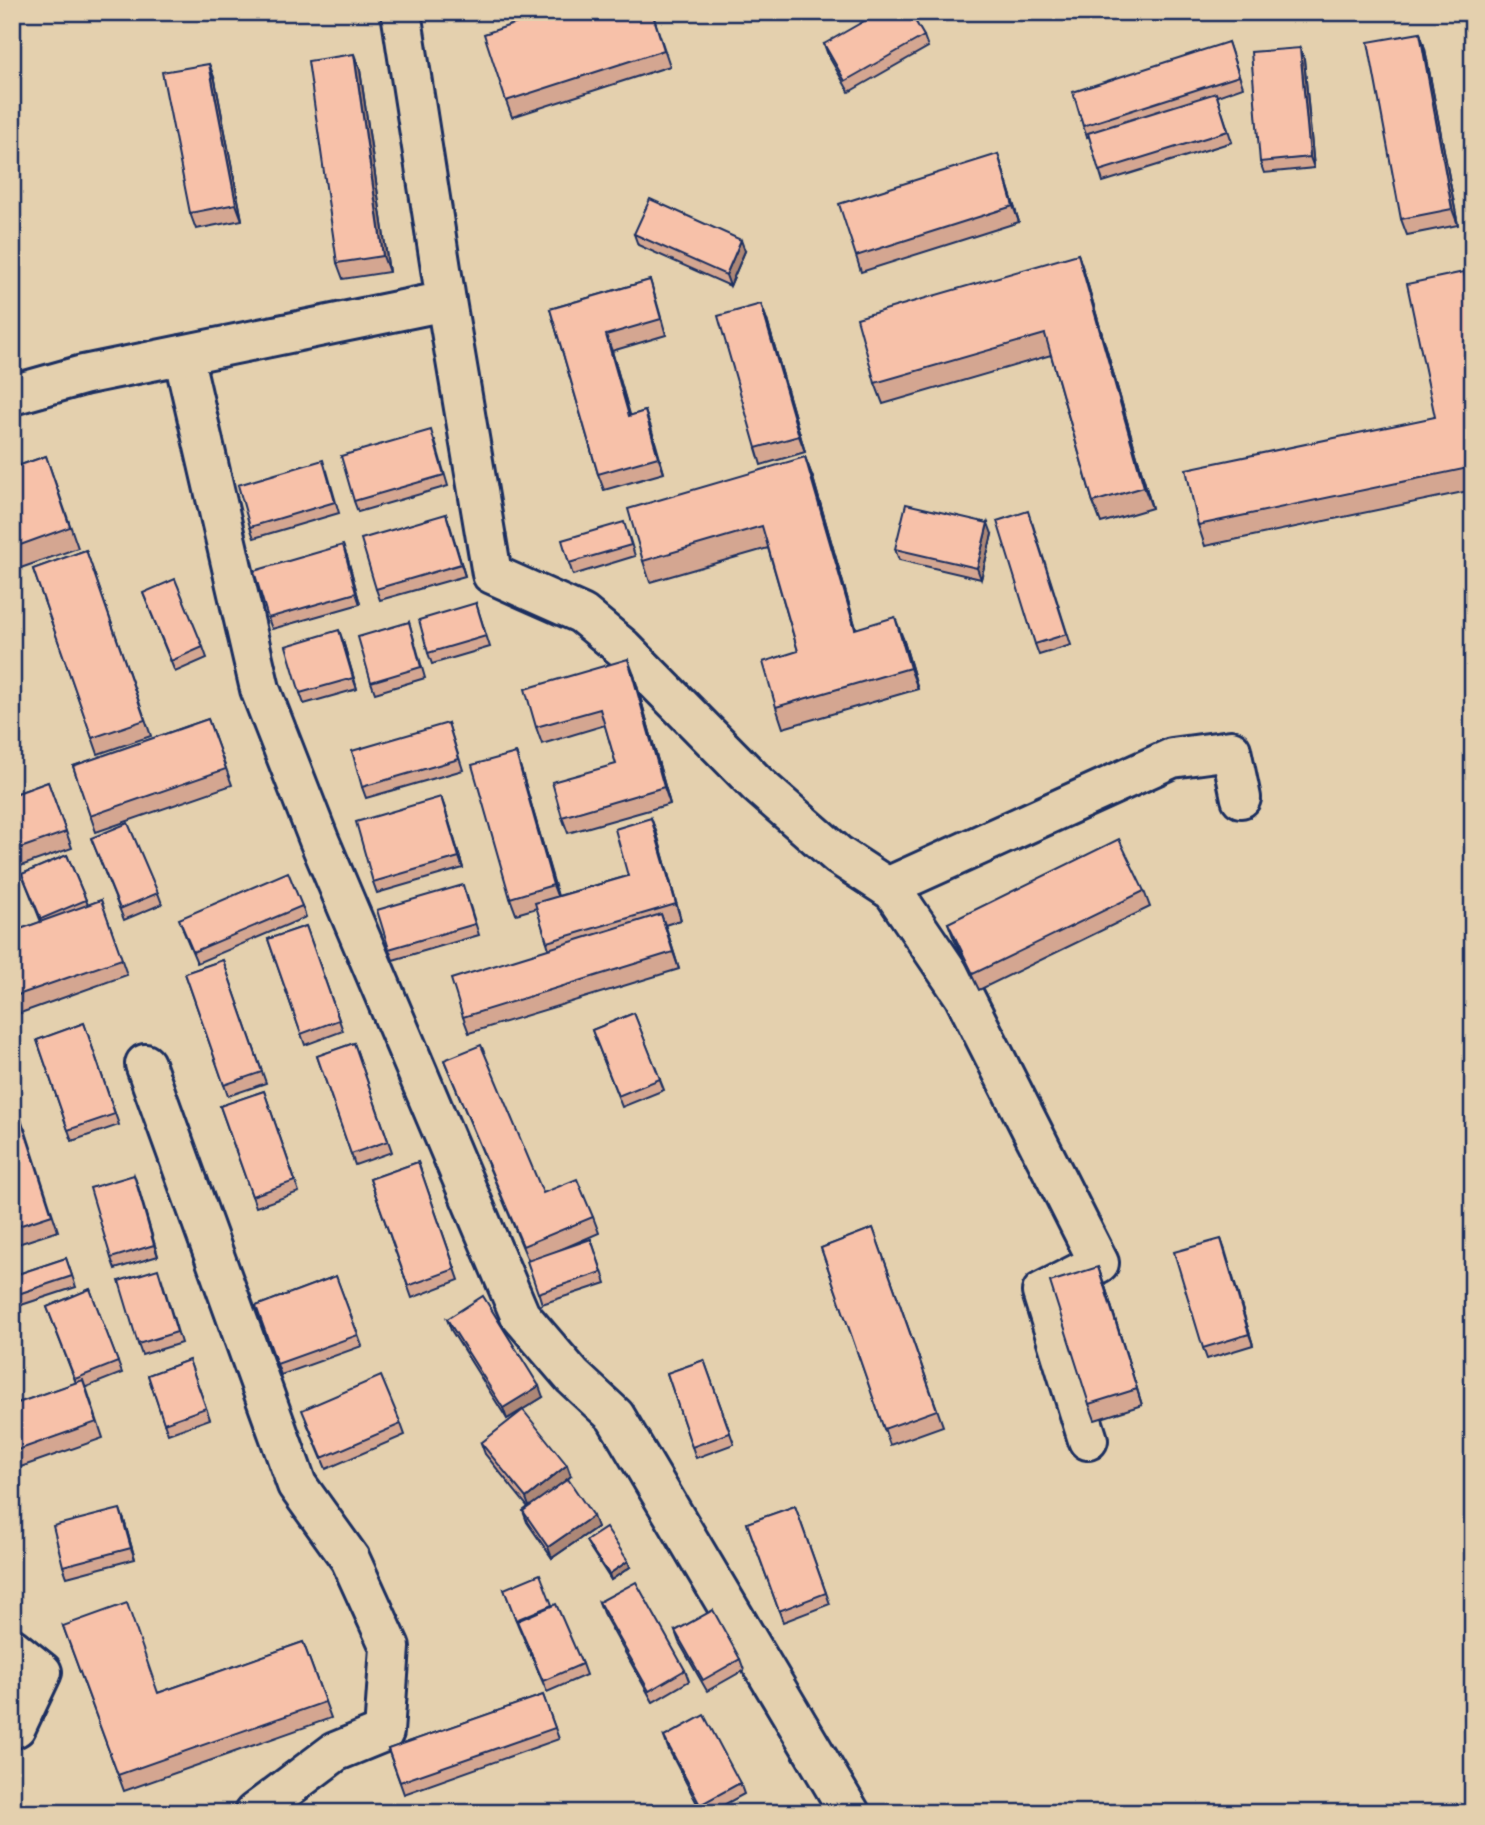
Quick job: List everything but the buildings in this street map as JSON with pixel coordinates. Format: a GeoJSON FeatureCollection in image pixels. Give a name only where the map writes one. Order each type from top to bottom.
{"type":"FeatureCollection","features":[{"type":"Feature","properties":{"kind":"street"},"geometry":{"type":"LineString","coordinates":[[401,12],[492,574],[582,614],[623,648],[758,785],[838,855],[893,891],[964,996],[1099,1263],[1042,1292],[1088,1440]]}},
{"type":"Feature","properties":{"kind":"street"},"geometry":{"type":"LineString","coordinates":[[12,395],[83,375],[446,301]]}},
{"type":"Feature","properties":{"kind":"street"},"geometry":{"type":"LineString","coordinates":[[183,355],[260,689],[319,840],[520,1315],[573,1377],[615,1416],[850,1813]]}},
{"type":"Feature","properties":{"kind":"street"},"geometry":{"type":"LineString","coordinates":[[887,887],[1172,758],[1231,750],[1241,798]]}},
{"type":"Feature","properties":{"kind":"street"},"geometry":{"type":"LineString","coordinates":[[145,1064],[297,1485],[350,1559],[390,1647],[384,1732],[335,1752],[254,1813]]}},
{"type":"Feature","properties":{"kind":"street"},"geometry":{"type":"LineString","coordinates":[[12,1648],[41,1672],[16,1727],[12,1729]]}}]}
